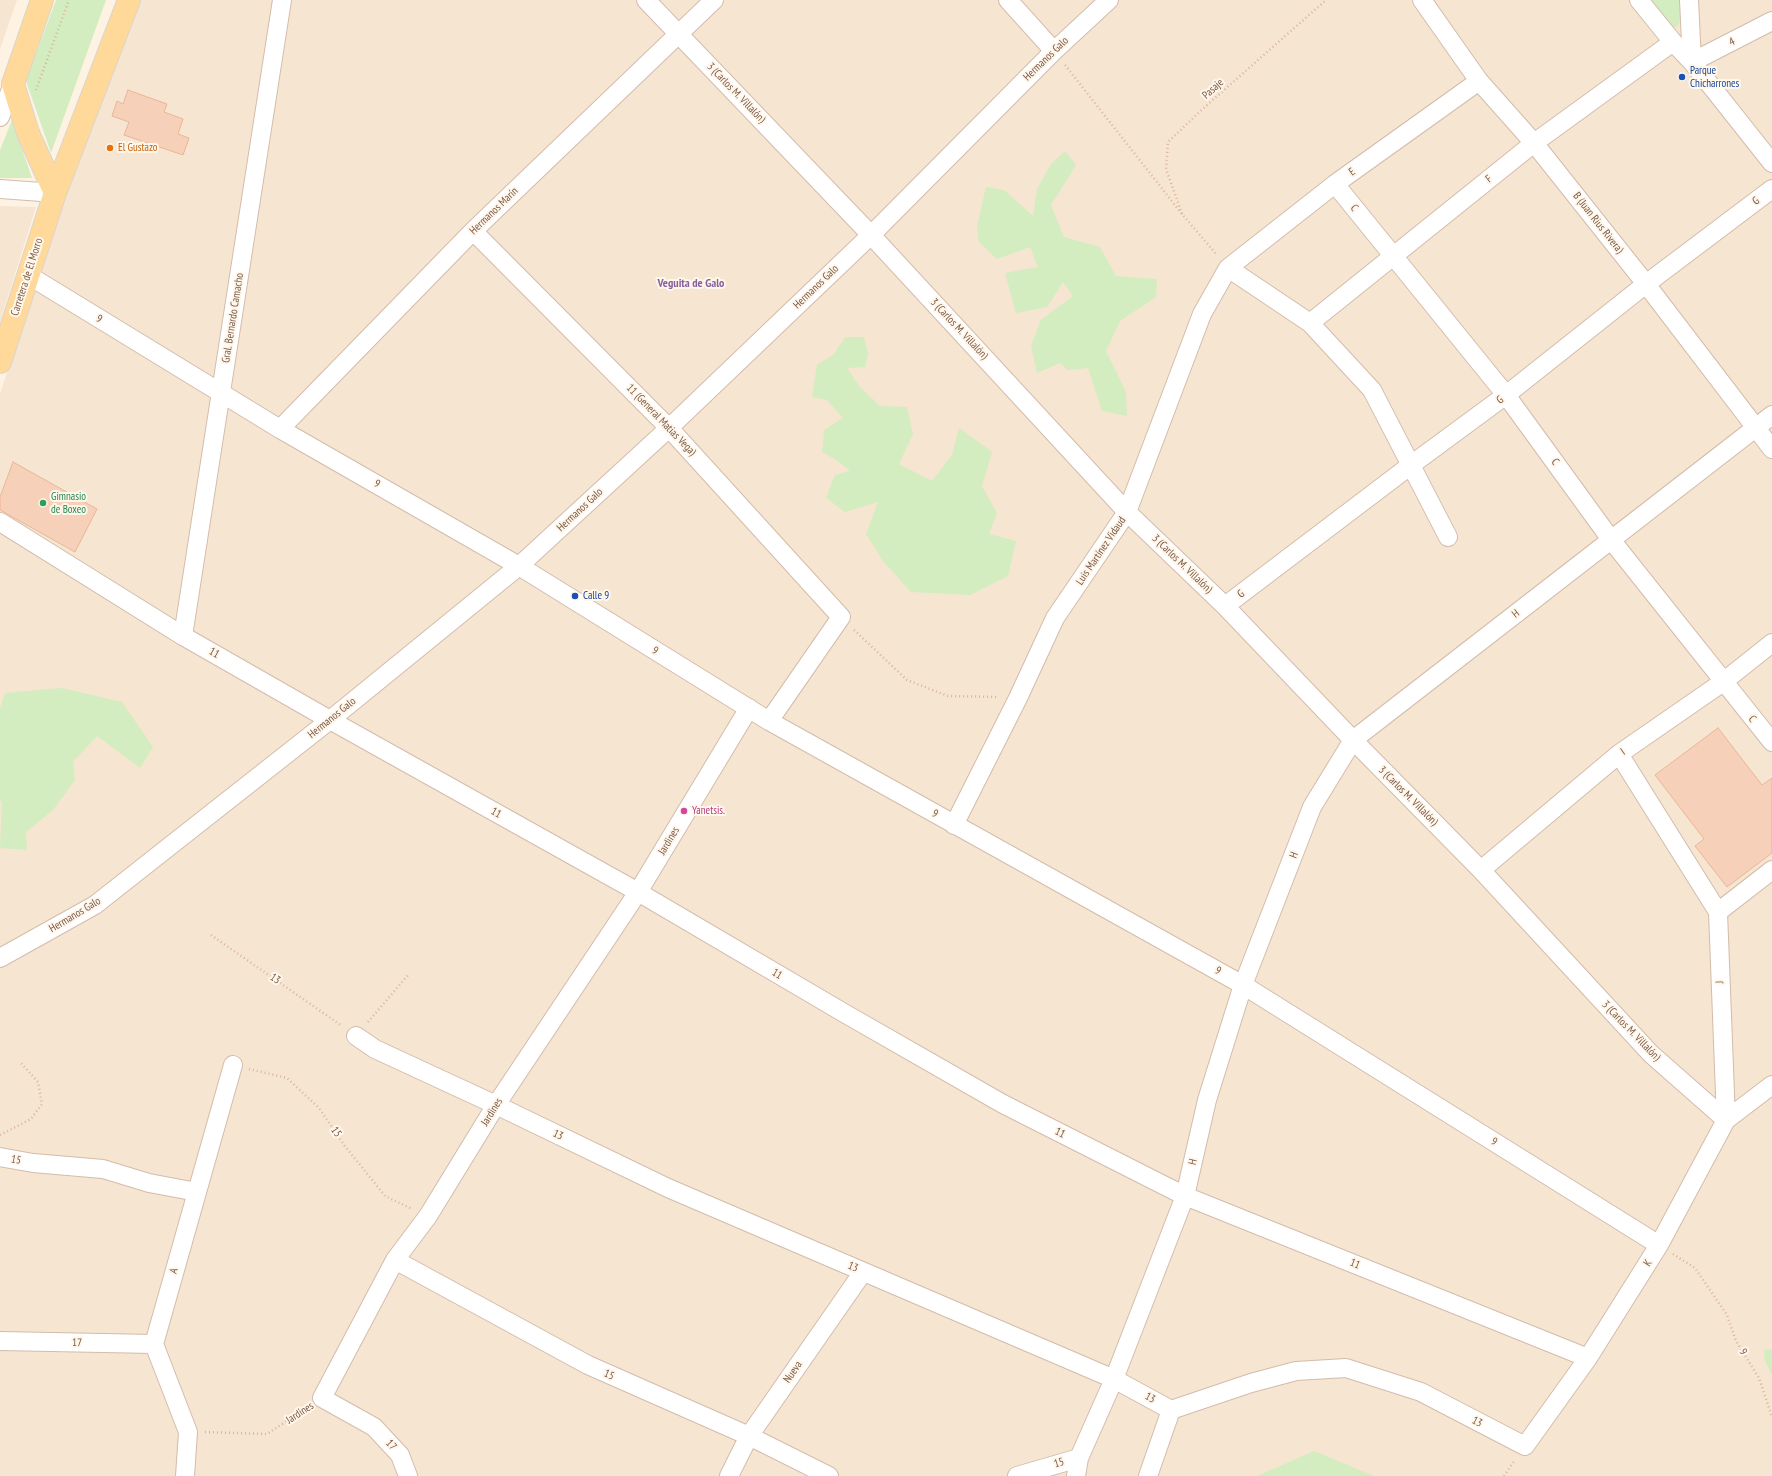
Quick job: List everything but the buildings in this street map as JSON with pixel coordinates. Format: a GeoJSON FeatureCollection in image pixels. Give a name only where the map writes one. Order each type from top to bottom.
{"type":"FeatureCollection","features":[{"type":"Feature","properties":{"kind":"main road"},"geometry":{"type":"LineString","coordinates":[[42,0],[13,84],[28,133],[55,193]]}},
{"type":"Feature","properties":{"kind":"main road","name":"Carretera de El Morro"},"geometry":{"type":"LineString","coordinates":[[0,362],[55,193],[129,0]]}},
{"type":"Feature","properties":{"kind":"street","name":"Gral. Bernardo Camacho"},"geometry":{"type":"LineString","coordinates":[[183,636],[282,0]]}},
{"type":"Feature","properties":{"kind":"street","name":"3 (Carlos M. Villalón)"},"geometry":{"type":"LineString","coordinates":[[646,0],[871,235],[1127,512],[1225,606],[1353,740],[1481,870],[1651,1054],[1726,1120]]}},
{"type":"Feature","properties":{"kind":"street","name":"Hermanos Marín"},"geometry":{"type":"LineString","coordinates":[[280,429],[473,231],[714,0]]}},
{"type":"Feature","properties":{"kind":"street"},"geometry":{"type":"LineString","coordinates":[[1008,0],[1054,51]]}},
{"type":"Feature","properties":{"kind":"street","name":"Hermanos Galo"},"geometry":{"type":"LineString","coordinates":[[0,958],[95,905],[330,720],[519,566],[669,428],[871,235],[1054,51],[1109,0]]}},
{"type":"Feature","properties":{"kind":"street","name":"B (Juan Rius Rivera)"},"geometry":{"type":"LineString","coordinates":[[1422,0],[1480,81],[1534,143],[1646,284],[1772,449]]}},
{"type":"Feature","properties":{"kind":"street"},"geometry":{"type":"LineString","coordinates":[[1639,0],[1673,42],[1692,62],[1772,163]]}},
{"type":"Feature","properties":{"kind":"street"},"geometry":{"type":"LineString","coordinates":[[1689,0],[1692,62]]}},
{"type":"Feature","properties":{"kind":"street","name":"4"},"geometry":{"type":"LineString","coordinates":[[1692,62],[1772,21]]}},
{"type":"Feature","properties":{"kind":"street","name":"F"},"geometry":{"type":"LineString","coordinates":[[1310,323],[1534,143],[1673,42]]}},
{"type":"Feature","properties":{"kind":"street","name":"E"},"geometry":{"type":"LineString","coordinates":[[1228,268],[1335,184],[1480,81]]}},
{"type":"Feature","properties":{"kind":"street"},"geometry":{"type":"LineString","coordinates":[[0,117],[13,84]]}},
{"type":"Feature","properties":{"kind":"street","name":"C"},"geometry":{"type":"LineString","coordinates":[[1335,184],[1506,395],[1612,540],[1772,742]]}},
{"type":"Feature","properties":{"kind":"street"},"geometry":{"type":"LineString","coordinates":[[0,189],[55,193]]}},
{"type":"Feature","properties":{"kind":"street","name":"G"},"geometry":{"type":"LineString","coordinates":[[1225,606],[1506,395],[1646,284],[1772,189]]}},
{"type":"Feature","properties":{"kind":"street","name":"11 (General Matias Vega)"},"geometry":{"type":"LineString","coordinates":[[473,231],[669,428],[841,617]]}},
{"type":"Feature","properties":{"kind":"street"},"geometry":{"type":"LineString","coordinates":[[1228,268],[1310,323],[1372,390],[1448,537]]}},
{"type":"Feature","properties":{"kind":"street","name":"Luis Martínez Vidaud"},"geometry":{"type":"LineString","coordinates":[[954,825],[1018,698],[1055,618],[1127,512],[1202,314],[1228,268]]}},
{"type":"Feature","properties":{"kind":"street","name":"9"},"geometry":{"type":"LineString","coordinates":[[28,275],[280,429],[519,566],[769,721],[1243,985],[1659,1245]]}},
{"type":"Feature","properties":{"kind":"street","name":"H"},"geometry":{"type":"LineString","coordinates":[[1076,1476],[1079,1458],[1114,1379],[1185,1196],[1207,1100],[1243,985],[1312,807],[1353,740],[1772,415]]}},
{"type":"Feature","properties":{"kind":"street","name":"11"},"geometry":{"type":"LineString","coordinates":[[0,522],[183,636],[638,892],[1003,1104],[1185,1196],[1588,1358]]}},
{"type":"Feature","properties":{"kind":"street"},"geometry":{"type":"LineString","coordinates":[[769,721],[841,617]]}},
{"type":"Feature","properties":{"kind":"street","name":"I"},"geometry":{"type":"LineString","coordinates":[[1481,870],[1619,754],[1723,682],[1772,643]]}},
{"type":"Feature","properties":{"kind":"street","name":"Jardines"},"geometry":{"type":"LineString","coordinates":[[322,1398],[395,1260],[428,1216],[496,1105],[638,892],[749,708]]}},
{"type":"Feature","properties":{"kind":"street"},"geometry":{"type":"LineString","coordinates":[[1619,754],[1718,912],[1772,870]]}},
{"type":"Feature","properties":{"kind":"street","name":"J"},"geometry":{"type":"LineString","coordinates":[[1718,912],[1726,1120]]}},
{"type":"Feature","properties":{"kind":"street","name":"13"},"geometry":{"type":"LineString","coordinates":[[356,1036],[375,1049],[496,1105],[668,1188],[1114,1379],[1171,1410],[1251,1383],[1296,1371],[1346,1368],[1421,1392],[1525,1446]]}},
{"type":"Feature","properties":{"kind":"street","name":"A"},"geometry":{"type":"LineString","coordinates":[[154,1344],[233,1065]]}},
{"type":"Feature","properties":{"kind":"street","name":"K"},"geometry":{"type":"LineString","coordinates":[[1525,1446],[1588,1358],[1659,1245],[1726,1120],[1772,1085]]}},
{"type":"Feature","properties":{"kind":"street","name":"15"},"geometry":{"type":"LineString","coordinates":[[0,1157],[33,1163],[103,1169],[149,1183],[196,1192]]}},
{"type":"Feature","properties":{"kind":"street","name":"15"},"geometry":{"type":"LineString","coordinates":[[395,1260],[588,1365],[749,1436],[829,1476]]}},
{"type":"Feature","properties":{"kind":"street","name":"Nueva"},"geometry":{"type":"LineString","coordinates":[[729,1476],[749,1436],[863,1272]]}},
{"type":"Feature","properties":{"kind":"street","name":"17"},"geometry":{"type":"LineString","coordinates":[[0,1341],[154,1344]]}},
{"type":"Feature","properties":{"kind":"street"},"geometry":{"type":"LineString","coordinates":[[154,1344],[188,1432],[185,1476]]}},
{"type":"Feature","properties":{"kind":"street","name":"17"},"geometry":{"type":"LineString","coordinates":[[322,1398],[374,1427],[400,1455],[408,1476]]}},
{"type":"Feature","properties":{"kind":"street"},"geometry":{"type":"LineString","coordinates":[[1148,1476],[1171,1410]]}},
{"type":"Feature","properties":{"kind":"street","name":"15"},"geometry":{"type":"LineString","coordinates":[[1017,1476],[1079,1458]]}},
{"type":"Feature","properties":{"kind":"path"},"geometry":{"type":"LineString","coordinates":[[35,93],[69,0]]}},
{"type":"Feature","properties":{"kind":"path","name":"Pasaje"},"geometry":{"type":"LineString","coordinates":[[1182,214],[1166,169],[1168,142],[1206,106],[1326,0]]}},
{"type":"Feature","properties":{"kind":"path"},"geometry":{"type":"LineString","coordinates":[[1054,51],[1182,214],[1228,268]]}},
{"type":"Feature","properties":{"kind":"path"},"geometry":{"type":"LineString","coordinates":[[841,617],[907,680],[948,696],[1018,698]]}},
{"type":"Feature","properties":{"kind":"path","name":"13"},"geometry":{"type":"LineString","coordinates":[[211,935],[356,1036]]}},
{"type":"Feature","properties":{"kind":"path"},"geometry":{"type":"LineString","coordinates":[[356,1036],[409,974]]}},
{"type":"Feature","properties":{"kind":"path"},"geometry":{"type":"LineString","coordinates":[[0,1135],[31,1119],[42,1104],[38,1082],[20,1062]]}},
{"type":"Feature","properties":{"kind":"path","name":"15"},"geometry":{"type":"LineString","coordinates":[[233,1065],[287,1078],[319,1108],[344,1145],[385,1196],[428,1216]]}},
{"type":"Feature","properties":{"kind":"path","name":"9"},"geometry":{"type":"LineString","coordinates":[[1659,1245],[1695,1268],[1727,1315],[1736,1341],[1759,1378],[1772,1417]]}},
{"type":"Feature","properties":{"kind":"path","name":"Jardines"},"geometry":{"type":"LineString","coordinates":[[188,1432],[267,1434],[322,1398]]}},
{"type":"Feature","properties":{"kind":"shaded area"},"geometry":{"type":"Polygon","coordinates":[[[0,0],[17,0],[0,49],[0,0]]]}},
{"type":"Feature","properties":{"kind":"shaded area"},"geometry":{"type":"Polygon","coordinates":[[[132,0],[1772,0],[1772,1476],[0,1476],[0,394],[60,205],[132,0]]]}},
{"type":"Feature","properties":{"kind":"shaded area"},"geometry":{"type":"Polygon","coordinates":[[[0,206],[36,207],[0,322],[0,206]]]}},
{"type":"Feature","properties":{"kind":"green space"},"geometry":{"type":"Polygon","coordinates":[[[56,0],[106,0],[51,153],[26,81],[56,0]]]}},
{"type":"Feature","properties":{"kind":"green space"},"geometry":{"type":"Polygon","coordinates":[[[1646,0],[1682,0],[1682,19],[1676,27],[1669,27],[1646,0]]]}},
{"type":"Feature","properties":{"kind":"green space"},"geometry":{"type":"Polygon","coordinates":[[[12,120],[32,178],[0,178],[0,150],[12,120]]]}},
{"type":"Feature","properties":{"kind":"green space"},"geometry":{"type":"Polygon","coordinates":[[[1065,151],[1076,165],[1051,205],[1064,237],[1100,247],[1116,276],[1157,279],[1156,297],[1120,321],[1106,351],[1126,392],[1127,416],[1102,411],[1088,368],[1068,370],[1060,363],[1037,373],[1031,346],[1041,320],[1073,296],[1063,282],[1047,307],[1016,313],[1005,273],[1038,267],[1030,247],[997,259],[979,242],[977,226],[986,187],[1004,190],[1033,216],[1037,189],[1051,164],[1065,151]]]}},
{"type":"Feature","properties":{"kind":"green space"},"geometry":{"type":"Polygon","coordinates":[[[845,337],[864,337],[868,354],[865,367],[847,368],[860,387],[880,406],[907,407],[913,434],[899,464],[932,481],[952,455],[959,428],[992,452],[982,486],[997,513],[989,534],[1016,541],[1008,576],[970,595],[911,592],[883,561],[866,534],[878,502],[845,512],[826,498],[835,475],[850,471],[838,461],[822,452],[824,430],[843,418],[827,400],[812,397],[817,365],[834,354],[845,337]]]}},
{"type":"Feature","properties":{"kind":"green space"},"geometry":{"type":"Polygon","coordinates":[[[62,688],[122,702],[153,747],[140,768],[97,736],[73,762],[75,780],[53,810],[26,832],[27,850],[0,848],[2,801],[0,801],[0,708],[5,693],[62,688]]]}},
{"type":"Feature","properties":{"kind":"green space"},"geometry":{"type":"Polygon","coordinates":[[[1772,1349],[1772,1375],[1765,1361],[1764,1350],[1772,1349]]]}},
{"type":"Feature","properties":{"kind":"green space"},"geometry":{"type":"Polygon","coordinates":[[[1314,1451],[1374,1476],[1257,1476],[1314,1451]]]}},
{"type":"Feature","properties":{"kind":"place","name":"Parque Chicharrones"},"geometry":{"type":"Point","coordinates":[1682,77]}},
{"type":"Feature","properties":{"kind":"place","name":"El Gustazo"},"geometry":{"type":"Point","coordinates":[110,148]}},
{"type":"Feature","properties":{"kind":"place","name":"Gimnasio de Boxeo"},"geometry":{"type":"Point","coordinates":[43,503]}},
{"type":"Feature","properties":{"kind":"place","name":"Calle 9"},"geometry":{"type":"Point","coordinates":[575,596]}},
{"type":"Feature","properties":{"kind":"place","name":"Yanetsis."},"geometry":{"type":"Point","coordinates":[684,811]}},
{"type":"Feature","properties":{"kind":"district","name":"Veguita de Galo"},"geometry":{"type":"Point","coordinates":[691,284]}}]}
